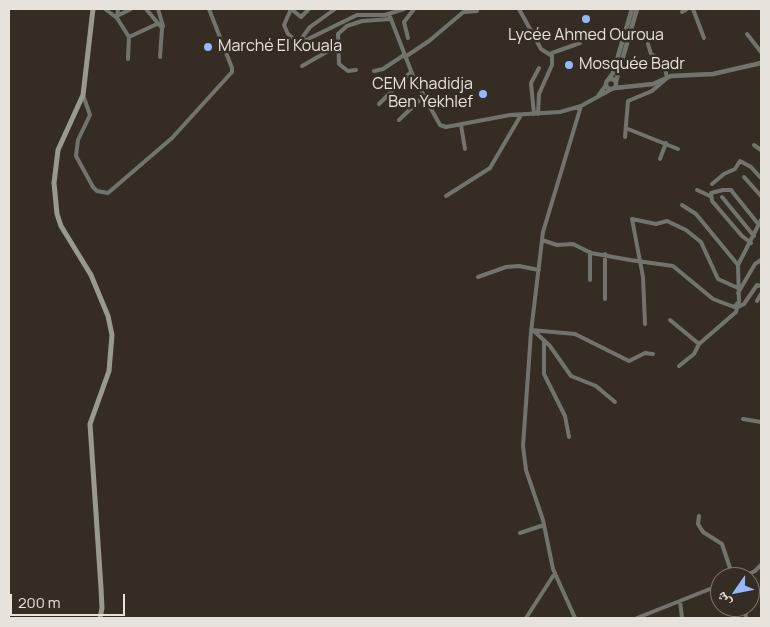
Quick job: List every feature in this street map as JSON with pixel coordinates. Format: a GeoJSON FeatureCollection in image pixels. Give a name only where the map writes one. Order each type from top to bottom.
{"type":"FeatureCollection","features":[{"type":"Feature","properties":{"kind":"main road"},"geometry":{"type":"LineString","coordinates":[[93,9],[83,95],[58,150],[54,182],[57,214],[61,226],[91,275],[108,316],[112,335],[109,371],[90,424],[101,588],[102,608],[100,618]]}},
{"type":"Feature","properties":{"kind":"street"},"geometry":{"type":"LineString","coordinates":[[105,9],[118,17]]}},
{"type":"Feature","properties":{"kind":"street"},"geometry":{"type":"LineString","coordinates":[[118,9],[118,17],[129,37],[128,59]]}},
{"type":"Feature","properties":{"kind":"street"},"geometry":{"type":"LineString","coordinates":[[118,17],[131,9]]}},
{"type":"Feature","properties":{"kind":"street"},"geometry":{"type":"LineString","coordinates":[[146,9],[162,28]]}},
{"type":"Feature","properties":{"kind":"street"},"geometry":{"type":"LineString","coordinates":[[158,9],[163,26],[160,57]]}},
{"type":"Feature","properties":{"kind":"street"},"geometry":{"type":"LineString","coordinates":[[83,95],[90,115],[78,140],[76,156],[93,187],[97,191],[108,193],[172,138],[232,72],[208,9]]}},
{"type":"Feature","properties":{"kind":"street"},"geometry":{"type":"LineString","coordinates":[[310,9],[301,17],[291,9],[284,26],[288,34],[299,42],[312,39],[357,15],[390,17]]}},
{"type":"Feature","properties":{"kind":"street"},"geometry":{"type":"LineString","coordinates":[[299,42],[310,27],[335,9]]}},
{"type":"Feature","properties":{"kind":"street"},"geometry":{"type":"LineString","coordinates":[[356,70],[348,70],[338,64],[338,34],[347,26],[362,21],[390,17],[404,9]]}},
{"type":"Feature","properties":{"kind":"street"},"geometry":{"type":"LineString","coordinates":[[408,38],[404,22],[414,9]]}},
{"type":"Feature","properties":{"kind":"street"},"geometry":{"type":"LineString","coordinates":[[519,9],[541,49],[552,56]]}},
{"type":"Feature","properties":{"kind":"street"},"geometry":{"type":"LineString","coordinates":[[598,96],[613,73],[632,9]]}},
{"type":"Feature","properties":{"kind":"street"},"geometry":{"type":"LineString","coordinates":[[613,89],[637,9]]}},
{"type":"Feature","properties":{"kind":"street"},"geometry":{"type":"LineString","coordinates":[[682,12],[687,9]]}},
{"type":"Feature","properties":{"kind":"street"},"geometry":{"type":"LineString","coordinates":[[693,9],[704,38]]}},
{"type":"Feature","properties":{"kind":"street"},"geometry":{"type":"LineString","coordinates":[[374,71],[383,69],[429,41],[465,10],[478,10]]}},
{"type":"Feature","properties":{"kind":"street"},"geometry":{"type":"LineString","coordinates":[[390,17],[411,72],[440,125],[446,127],[510,115],[560,112],[581,106],[613,89],[653,84],[667,78],[713,74],[761,63]]}},
{"type":"Feature","properties":{"kind":"street"},"geometry":{"type":"LineString","coordinates":[[129,37],[157,24]]}},
{"type":"Feature","properties":{"kind":"street"},"geometry":{"type":"LineString","coordinates":[[747,34],[761,52]]}},
{"type":"Feature","properties":{"kind":"street"},"geometry":{"type":"LineString","coordinates":[[536,114],[539,94],[552,65],[554,51],[580,43]]}},
{"type":"Feature","properties":{"kind":"street"},"geometry":{"type":"LineString","coordinates":[[625,137],[628,129],[628,101],[652,91],[665,82],[667,78],[664,62],[651,54],[648,44]]}},
{"type":"Feature","properties":{"kind":"street"},"geometry":{"type":"LineString","coordinates":[[302,66],[338,46]]}},
{"type":"Feature","properties":{"kind":"street"},"geometry":{"type":"LineString","coordinates":[[536,114],[531,83],[539,68]]}},
{"type":"Feature","properties":{"kind":"street"},"geometry":{"type":"LineString","coordinates":[[380,104],[411,72]]}},
{"type":"Feature","properties":{"kind":"street"},"geometry":{"type":"LineString","coordinates":[[607,82],[616,81],[628,87]]}},
{"type":"Feature","properties":{"kind":"street"},"geometry":{"type":"LineString","coordinates":[[607,82],[613,89]]}},
{"type":"Feature","properties":{"kind":"street"},"geometry":{"type":"LineString","coordinates":[[399,120],[424,96]]}},
{"type":"Feature","properties":{"kind":"street"},"geometry":{"type":"LineString","coordinates":[[574,618],[555,573],[544,525],[524,459],[531,330],[542,240],[581,106]]}},
{"type":"Feature","properties":{"kind":"street"},"geometry":{"type":"LineString","coordinates":[[446,196],[490,168],[521,115]]}},
{"type":"Feature","properties":{"kind":"street"},"geometry":{"type":"LineString","coordinates":[[461,125],[466,149]]}},
{"type":"Feature","properties":{"kind":"street"},"geometry":{"type":"LineString","coordinates":[[628,129],[678,149]]}},
{"type":"Feature","properties":{"kind":"street"},"geometry":{"type":"LineString","coordinates":[[660,159],[666,143]]}},
{"type":"Feature","properties":{"kind":"street"},"geometry":{"type":"LineString","coordinates":[[754,145],[761,150]]}},
{"type":"Feature","properties":{"kind":"street"},"geometry":{"type":"LineString","coordinates":[[712,184],[724,174],[735,169],[740,162],[752,167],[761,178]]}},
{"type":"Feature","properties":{"kind":"street"},"geometry":{"type":"LineString","coordinates":[[744,177],[761,196]]}},
{"type":"Feature","properties":{"kind":"street"},"geometry":{"type":"LineString","coordinates":[[710,196],[710,193],[729,189],[759,226]]}},
{"type":"Feature","properties":{"kind":"street"},"geometry":{"type":"LineString","coordinates":[[697,190],[710,196],[742,236],[751,243]]}},
{"type":"Feature","properties":{"kind":"street"},"geometry":{"type":"LineString","coordinates":[[722,197],[754,236]]}},
{"type":"Feature","properties":{"kind":"street"},"geometry":{"type":"LineString","coordinates":[[682,205],[696,214],[738,265]]}},
{"type":"Feature","properties":{"kind":"street"},"geometry":{"type":"LineString","coordinates":[[645,324],[643,277],[632,219],[656,224],[667,221],[695,236],[704,249],[718,279],[738,291]]}},
{"type":"Feature","properties":{"kind":"street"},"geometry":{"type":"LineString","coordinates":[[678,366],[694,354],[699,344],[736,312],[738,306],[738,265],[751,243],[761,220]]}},
{"type":"Feature","properties":{"kind":"street"},"geometry":{"type":"LineString","coordinates":[[542,240],[557,244],[573,244],[590,252],[640,262],[673,266],[713,299],[734,307],[744,304],[757,285],[761,286]]}},
{"type":"Feature","properties":{"kind":"street"},"geometry":{"type":"LineString","coordinates":[[590,252],[590,280]]}},
{"type":"Feature","properties":{"kind":"street"},"geometry":{"type":"LineString","coordinates":[[605,254],[605,299]]}},
{"type":"Feature","properties":{"kind":"street"},"geometry":{"type":"LineString","coordinates":[[738,291],[755,264],[761,260]]}},
{"type":"Feature","properties":{"kind":"street"},"geometry":{"type":"LineString","coordinates":[[478,276],[506,267],[519,266],[539,270]]}},
{"type":"Feature","properties":{"kind":"street"},"geometry":{"type":"LineString","coordinates":[[757,302],[761,294]]}},
{"type":"Feature","properties":{"kind":"street"},"geometry":{"type":"LineString","coordinates":[[670,320],[699,344]]}},
{"type":"Feature","properties":{"kind":"street"},"geometry":{"type":"LineString","coordinates":[[531,330],[543,338],[571,376],[596,386],[615,402]]}},
{"type":"Feature","properties":{"kind":"street"},"geometry":{"type":"LineString","coordinates":[[531,330],[574,334],[629,362],[645,354],[653,354]]}},
{"type":"Feature","properties":{"kind":"street"},"geometry":{"type":"LineString","coordinates":[[543,338],[544,374],[565,416],[569,437]]}},
{"type":"Feature","properties":{"kind":"street"},"geometry":{"type":"LineString","coordinates":[[743,419],[761,422]]}},
{"type":"Feature","properties":{"kind":"street"},"geometry":{"type":"LineString","coordinates":[[699,516],[698,524],[703,532],[722,544],[730,567]]}},
{"type":"Feature","properties":{"kind":"street"},"geometry":{"type":"LineString","coordinates":[[520,533],[544,525]]}},
{"type":"Feature","properties":{"kind":"street"},"geometry":{"type":"LineString","coordinates":[[526,618],[555,573]]}},
{"type":"Feature","properties":{"kind":"street"},"geometry":{"type":"LineString","coordinates":[[637,618],[710,589]]}},
{"type":"Feature","properties":{"kind":"street"},"geometry":{"type":"LineString","coordinates":[[680,601],[682,618]]}},
{"type":"Feature","properties":{"kind":"place","name":"Lycée Ahmed Ouroua"},"geometry":{"type":"Point","coordinates":[586,19]}},
{"type":"Feature","properties":{"kind":"place","name":"Marché El Kouala"},"geometry":{"type":"Point","coordinates":[208,47]}},
{"type":"Feature","properties":{"kind":"place","name":"Mosquée Badr"},"geometry":{"type":"Point","coordinates":[569,65]}},
{"type":"Feature","properties":{"kind":"place","name":"CEM Khadidja Ben Yekhlef"},"geometry":{"type":"Point","coordinates":[483,94]}}]}
